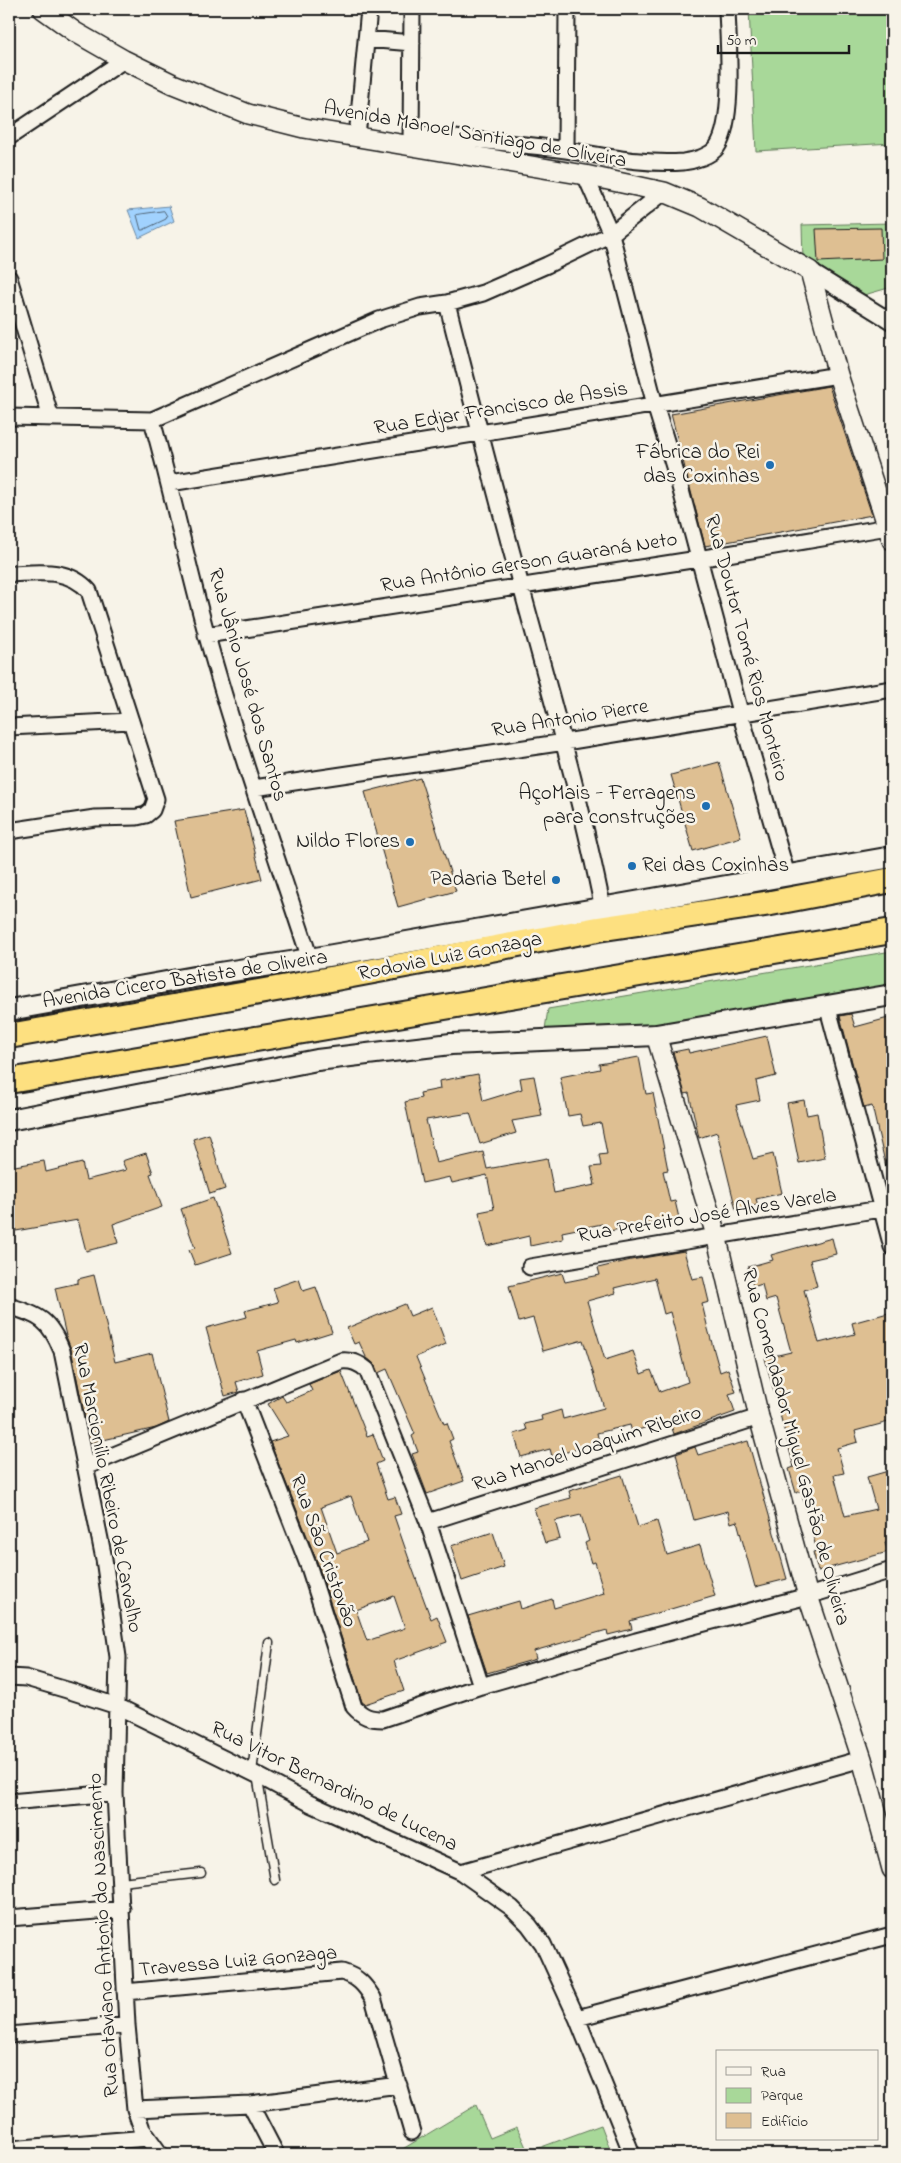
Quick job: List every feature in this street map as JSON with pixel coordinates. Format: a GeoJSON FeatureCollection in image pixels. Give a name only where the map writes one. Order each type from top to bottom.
{"type":"FeatureCollection","features":[{"type":"Feature","properties":{"kind":"highway","name":"Rodovia Luiz Gonzaga"},"geometry":{"type":"LineString","coordinates":[[9,1036],[293,986],[598,929],[771,903],[892,880]]}},
{"type":"Feature","properties":{"kind":"highway"},"geometry":{"type":"LineString","coordinates":[[9,1081],[892,931]]}},
{"type":"Feature","properties":{"kind":"main road","name":"Avenida Cicero Batista de Oliveira"},"geometry":{"type":"LineString","coordinates":[[9,1010],[602,909],[653,898],[715,889],[892,857]]}},
{"type":"Feature","properties":{"kind":"main road"},"geometry":{"type":"LineString","coordinates":[[9,1120],[317,1060],[451,1044],[656,1035],[892,995]]}},
{"type":"Feature","properties":{"kind":"street","name":"Avenida Manoel Santiago de Oliveira"},"geometry":{"type":"LineString","coordinates":[[44,9],[75,32],[124,60],[173,84],[248,114],[304,128],[357,138],[411,140],[664,192],[700,207],[888,315]]}},
{"type":"Feature","properties":{"kind":"street"},"geometry":{"type":"LineString","coordinates":[[357,138],[370,9]]}},
{"type":"Feature","properties":{"kind":"street"},"geometry":{"type":"LineString","coordinates":[[412,9],[411,140],[566,150],[650,162],[684,162],[703,157],[716,149],[724,133],[727,115],[727,9]]}},
{"type":"Feature","properties":{"kind":"street"},"geometry":{"type":"LineString","coordinates":[[566,150],[567,9]]}},
{"type":"Feature","properties":{"kind":"street"},"geometry":{"type":"LineString","coordinates":[[366,39],[412,43]]}},
{"type":"Feature","properties":{"kind":"street"},"geometry":{"type":"LineString","coordinates":[[9,137],[124,60]]}},
{"type":"Feature","properties":{"kind":"street","name":"Rua Doutor Tomé Rios Monteiro"},"geometry":{"type":"LineString","coordinates":[[585,175],[611,234],[655,405],[679,483],[740,712],[787,875]]}},
{"type":"Feature","properties":{"kind":"street"},"geometry":{"type":"LineString","coordinates":[[9,417],[152,420],[379,320],[420,307],[447,303],[483,293],[611,234],[664,192]]}},
{"type":"Feature","properties":{"kind":"street"},"geometry":{"type":"LineString","coordinates":[[810,271],[838,375],[890,533]]}},
{"type":"Feature","properties":{"kind":"street"},"geometry":{"type":"LineString","coordinates":[[9,278],[51,418]]}},
{"type":"Feature","properties":{"kind":"street"},"geometry":{"type":"LineString","coordinates":[[447,303],[480,434],[565,742],[590,847],[602,909]]}},
{"type":"Feature","properties":{"kind":"street","name":"Rua Edjar Francisco de Assis"},"geometry":{"type":"LineString","coordinates":[[170,483],[838,375]]}},
{"type":"Feature","properties":{"kind":"street","name":"Rua Jânio José dos Santos"},"geometry":{"type":"LineString","coordinates":[[152,420],[170,483],[206,635],[310,959]]}},
{"type":"Feature","properties":{"kind":"street","name":"Rua Antônio Gerson Guaraná Neto"},"geometry":{"type":"LineString","coordinates":[[206,635],[698,559],[890,533]]}},
{"type":"Feature","properties":{"kind":"street"},"geometry":{"type":"LineString","coordinates":[[9,574],[55,573],[69,575],[81,581],[89,591],[155,789],[156,799],[152,810],[146,815],[95,818],[9,831]]}},
{"type":"Feature","properties":{"kind":"street","name":"Rua Antonio Pierre"},"geometry":{"type":"LineString","coordinates":[[254,788],[565,742],[740,712],[892,689]]}},
{"type":"Feature","properties":{"kind":"street"},"geometry":{"type":"LineString","coordinates":[[9,727],[131,721]]}},
{"type":"Feature","properties":{"kind":"street"},"geometry":{"type":"LineString","coordinates":[[827,1006],[887,1208],[892,1247]]}},
{"type":"Feature","properties":{"kind":"street","name":"Rua Comendador Miguel Gastão de Oliveira"},"geometry":{"type":"LineString","coordinates":[[656,1035],[716,1235],[759,1417],[808,1596],[862,1759],[892,1869]]}},
{"type":"Feature","properties":{"kind":"street","name":"Rua Prefeito José Alves Varela"},"geometry":{"type":"LineString","coordinates":[[530,1267],[887,1208]]}},
{"type":"Feature","properties":{"kind":"street","name":"Rua Marcionilio Ribeiro de Carvalho"},"geometry":{"type":"LineString","coordinates":[[9,1306],[43,1320],[54,1333],[62,1351],[104,1559],[118,1656],[117,1706]]}},
{"type":"Feature","properties":{"kind":"street"},"geometry":{"type":"LineString","coordinates":[[85,1468],[341,1361],[350,1360],[360,1364],[367,1370],[428,1522],[481,1686],[636,1641],[808,1596],[892,1570]]}},
{"type":"Feature","properties":{"kind":"street","name":"Rua São Cristovão"},"geometry":{"type":"LineString","coordinates":[[244,1400],[310,1567],[354,1707],[362,1715],[370,1719],[383,1719],[481,1686]]}},
{"type":"Feature","properties":{"kind":"street","name":"Rua Manoel Joaquim Ribeiro"},"geometry":{"type":"LineString","coordinates":[[428,1522],[759,1417]]}},
{"type":"Feature","properties":{"kind":"street","name":"Rua Vitor Bernardino de Lucena"},"geometry":{"type":"LineString","coordinates":[[9,1677],[34,1680],[117,1706],[254,1773],[310,1804],[461,1872],[512,1908],[529,1925],[543,1944],[577,2018],[632,2154]]}},
{"type":"Feature","properties":{"kind":"street","name":"Rua Otaviano Antonio do Nascimento"},"geometry":{"type":"LineString","coordinates":[[117,1706],[115,1793],[127,2025],[135,2108],[138,2121],[160,2154]]}},
{"type":"Feature","properties":{"kind":"street"},"geometry":{"type":"LineString","coordinates":[[461,1872],[862,1759]]}},
{"type":"Feature","properties":{"kind":"street"},"geometry":{"type":"LineString","coordinates":[[9,1802],[115,1793]]}},
{"type":"Feature","properties":{"kind":"street"},"geometry":{"type":"LineString","coordinates":[[9,1918],[122,1909]]}},
{"type":"Feature","properties":{"kind":"street"},"geometry":{"type":"LineString","coordinates":[[577,2018],[892,1936]]}},
{"type":"Feature","properties":{"kind":"street","name":"Travessa Luiz Gonzaga"},"geometry":{"type":"LineString","coordinates":[[125,1992],[342,1972],[355,1976],[365,1984],[373,1998],[400,2085]]}},
{"type":"Feature","properties":{"kind":"street"},"geometry":{"type":"LineString","coordinates":[[9,2035],[127,2025]]}},
{"type":"Feature","properties":{"kind":"street"},"geometry":{"type":"LineString","coordinates":[[135,2108],[250,2104],[400,2085],[412,2132]]}},
{"type":"Feature","properties":{"kind":"street"},"geometry":{"type":"LineString","coordinates":[[250,2104],[276,2154]]}},
{"type":"Feature","properties":{"kind":"street"},"geometry":{"type":"LineString","coordinates":[[9,2149],[148,2138]]}},
{"type":"Feature","properties":{"kind":"lane"},"geometry":{"type":"LineString","coordinates":[[269,1643],[254,1773],[275,1880]]}},
{"type":"Feature","properties":{"kind":"lane"},"geometry":{"type":"LineString","coordinates":[[120,1882],[200,1873]]}},
{"type":"Feature","properties":{"kind":"green space"},"geometry":{"type":"Polygon","coordinates":[[[749,9],[892,9],[892,143],[756,151],[749,9]]]}},
{"type":"Feature","properties":{"kind":"green space"},"geometry":{"type":"Polygon","coordinates":[[[892,223],[892,287],[864,295],[803,260],[802,225],[892,223]]]}},
{"type":"Feature","properties":{"kind":"green space"},"geometry":{"type":"Polygon","coordinates":[[[892,951],[892,984],[714,1015],[660,1031],[543,1043],[548,1009],[892,951]]]}},
{"type":"Feature","properties":{"kind":"green space"},"geometry":{"type":"Polygon","coordinates":[[[476,2105],[490,2138],[517,2127],[528,2152],[601,2125],[612,2154],[396,2153],[476,2105]]]}},
{"type":"Feature","properties":{"kind":"water"},"geometry":{"type":"Polygon","coordinates":[[[169,206],[174,221],[139,238],[128,210],[169,206]]]}},
{"type":"Feature","properties":{"kind":"building"},"geometry":{"type":"Polygon","coordinates":[[[881,228],[882,259],[818,262],[816,229],[881,228]]]}},
{"type":"Feature","properties":{"kind":"building","name":"Fábrica do Rei das Coxinhas"},"geometry":{"type":"Polygon","coordinates":[[[829,386],[872,515],[705,546],[671,414],[829,386]]]}},
{"type":"Feature","properties":{"kind":"building","name":"AçoMais - Ferragens para construções"},"geometry":{"type":"Polygon","coordinates":[[[719,762],[741,837],[693,851],[671,775],[719,762]]]}},
{"type":"Feature","properties":{"kind":"building","name":"Nildo Flores"},"geometry":{"type":"Polygon","coordinates":[[[420,778],[456,891],[398,907],[365,792],[420,778]]]}},
{"type":"Feature","properties":{"kind":"building"},"geometry":{"type":"Polygon","coordinates":[[[244,810],[262,879],[191,897],[174,821],[244,810]]]}},
{"type":"Feature","properties":{"kind":"building"},"geometry":{"type":"Polygon","coordinates":[[[851,1014],[855,1027],[892,1017],[892,1170],[887,1171],[872,1106],[864,1108],[840,1016],[851,1014]]]}},
{"type":"Feature","properties":{"kind":"building"},"geometry":{"type":"Polygon","coordinates":[[[767,1036],[776,1076],[756,1081],[760,1100],[736,1105],[753,1159],[773,1154],[782,1193],[756,1199],[758,1205],[736,1210],[717,1132],[699,1138],[689,1093],[685,1094],[673,1052],[688,1049],[689,1053],[767,1036]]]}},
{"type":"Feature","properties":{"kind":"building"},"geometry":{"type":"Polygon","coordinates":[[[639,1057],[646,1094],[653,1093],[668,1170],[663,1171],[670,1202],[675,1201],[679,1218],[604,1232],[602,1224],[562,1232],[563,1239],[530,1246],[529,1236],[487,1246],[479,1212],[494,1209],[487,1175],[452,1183],[450,1177],[422,1183],[405,1102],[421,1098],[420,1093],[440,1089],[439,1081],[478,1074],[483,1101],[522,1089],[520,1078],[534,1076],[542,1116],[512,1121],[516,1133],[480,1144],[470,1113],[426,1120],[436,1163],[483,1152],[487,1169],[547,1158],[554,1193],[595,1185],[591,1167],[601,1166],[599,1155],[607,1154],[601,1123],[583,1126],[580,1114],[568,1116],[560,1077],[600,1069],[599,1064],[639,1057]]]}},
{"type":"Feature","properties":{"kind":"building"},"geometry":{"type":"Polygon","coordinates":[[[804,1100],[807,1115],[817,1113],[825,1158],[799,1163],[787,1103],[804,1100]]]}},
{"type":"Feature","properties":{"kind":"building"},"geometry":{"type":"Polygon","coordinates":[[[209,1134],[225,1189],[210,1194],[193,1139],[209,1134]]]}},
{"type":"Feature","properties":{"kind":"building"},"geometry":{"type":"Polygon","coordinates":[[[146,1153],[153,1173],[150,1174],[162,1207],[113,1224],[118,1243],[86,1251],[78,1220],[16,1231],[12,1210],[9,1211],[9,1167],[44,1161],[46,1172],[82,1163],[86,1180],[126,1170],[122,1161],[146,1153]]]}},
{"type":"Feature","properties":{"kind":"building"},"geometry":{"type":"Polygon","coordinates":[[[213,1198],[232,1253],[195,1265],[189,1250],[195,1248],[181,1209],[213,1198]]]}},
{"type":"Feature","properties":{"kind":"building"},"geometry":{"type":"Polygon","coordinates":[[[832,1238],[836,1254],[810,1260],[817,1286],[804,1290],[819,1343],[855,1334],[852,1323],[888,1313],[892,1329],[892,1421],[855,1431],[858,1442],[837,1448],[844,1473],[834,1475],[845,1516],[876,1509],[867,1477],[892,1470],[892,1541],[885,1543],[888,1552],[818,1571],[813,1552],[817,1551],[801,1491],[796,1493],[789,1469],[794,1467],[765,1358],[791,1352],[776,1298],[766,1301],[762,1284],[753,1287],[748,1267],[773,1260],[771,1255],[832,1238]]]}},
{"type":"Feature","properties":{"kind":"building"},"geometry":{"type":"Polygon","coordinates":[[[684,1251],[692,1279],[703,1277],[709,1302],[702,1304],[720,1372],[728,1369],[736,1392],[729,1394],[735,1412],[674,1434],[669,1420],[632,1432],[630,1425],[597,1433],[599,1442],[574,1450],[552,1456],[550,1449],[521,1457],[514,1434],[527,1430],[525,1424],[542,1420],[541,1416],[561,1410],[563,1419],[604,1408],[583,1340],[543,1351],[533,1318],[519,1322],[509,1286],[562,1273],[565,1282],[600,1275],[598,1268],[684,1251]],[[655,1278],[614,1288],[616,1293],[587,1301],[605,1360],[633,1351],[641,1374],[651,1370],[660,1392],[688,1382],[670,1312],[664,1314],[655,1278]]]}},
{"type":"Feature","properties":{"kind":"building"},"geometry":{"type":"Polygon","coordinates":[[[94,1275],[115,1362],[152,1353],[169,1422],[156,1428],[90,1443],[71,1349],[66,1336],[55,1288],[78,1283],[78,1279],[94,1275]]]}},
{"type":"Feature","properties":{"kind":"building"},"geometry":{"type":"Polygon","coordinates":[[[299,1279],[303,1291],[316,1287],[332,1332],[297,1343],[296,1340],[257,1351],[263,1374],[236,1382],[239,1392],[225,1396],[206,1328],[247,1317],[245,1311],[278,1302],[273,1288],[299,1279]]]}},
{"type":"Feature","properties":{"kind":"building"},"geometry":{"type":"Polygon","coordinates":[[[405,1304],[410,1316],[432,1307],[446,1344],[416,1357],[444,1424],[447,1423],[453,1439],[449,1441],[464,1481],[427,1494],[412,1454],[418,1452],[412,1436],[415,1434],[387,1369],[378,1373],[373,1363],[366,1357],[359,1342],[354,1344],[347,1328],[405,1304]]]}},
{"type":"Feature","properties":{"kind":"building"},"geometry":{"type":"Polygon","coordinates":[[[341,1371],[367,1436],[373,1434],[383,1461],[376,1464],[388,1499],[395,1497],[401,1514],[394,1516],[410,1562],[431,1619],[437,1616],[447,1642],[394,1661],[404,1691],[365,1704],[362,1702],[318,1564],[270,1442],[288,1436],[268,1404],[282,1396],[286,1402],[312,1391],[309,1384],[341,1371]],[[351,1496],[321,1507],[337,1553],[367,1542],[351,1496]],[[394,1596],[356,1610],[367,1641],[405,1628],[394,1596]]]}},
{"type":"Feature","properties":{"kind":"building"},"geometry":{"type":"Polygon","coordinates":[[[748,1441],[787,1579],[755,1587],[737,1521],[731,1523],[728,1511],[694,1520],[676,1454],[695,1447],[698,1455],[748,1441]]]}},
{"type":"Feature","properties":{"kind":"building"},"geometry":{"type":"Polygon","coordinates":[[[622,1475],[638,1527],[657,1521],[667,1555],[700,1545],[715,1596],[630,1621],[632,1629],[608,1635],[607,1630],[534,1651],[536,1659],[487,1673],[468,1616],[519,1601],[521,1609],[552,1599],[554,1608],[604,1593],[595,1562],[591,1563],[585,1543],[589,1541],[581,1515],[555,1521],[560,1539],[545,1543],[534,1508],[571,1498],[569,1491],[622,1475]]]}},
{"type":"Feature","properties":{"kind":"building"},"geometry":{"type":"Polygon","coordinates":[[[493,1532],[504,1567],[462,1581],[451,1546],[493,1532]]]}},
{"type":"Feature","properties":{"kind":"place","name":"Fábrica do Rei das Coxinhas"},"geometry":{"type":"Point","coordinates":[770,465]}},
{"type":"Feature","properties":{"kind":"place","name":"AçoMais - Ferragens para construções"},"geometry":{"type":"Point","coordinates":[706,806]}},
{"type":"Feature","properties":{"kind":"place","name":"Nildo Flores"},"geometry":{"type":"Point","coordinates":[410,842]}},
{"type":"Feature","properties":{"kind":"place","name":"Rei das Coxinhas"},"geometry":{"type":"Point","coordinates":[632,866]}},
{"type":"Feature","properties":{"kind":"place","name":"Padaria Betel"},"geometry":{"type":"Point","coordinates":[556,880]}}]}
